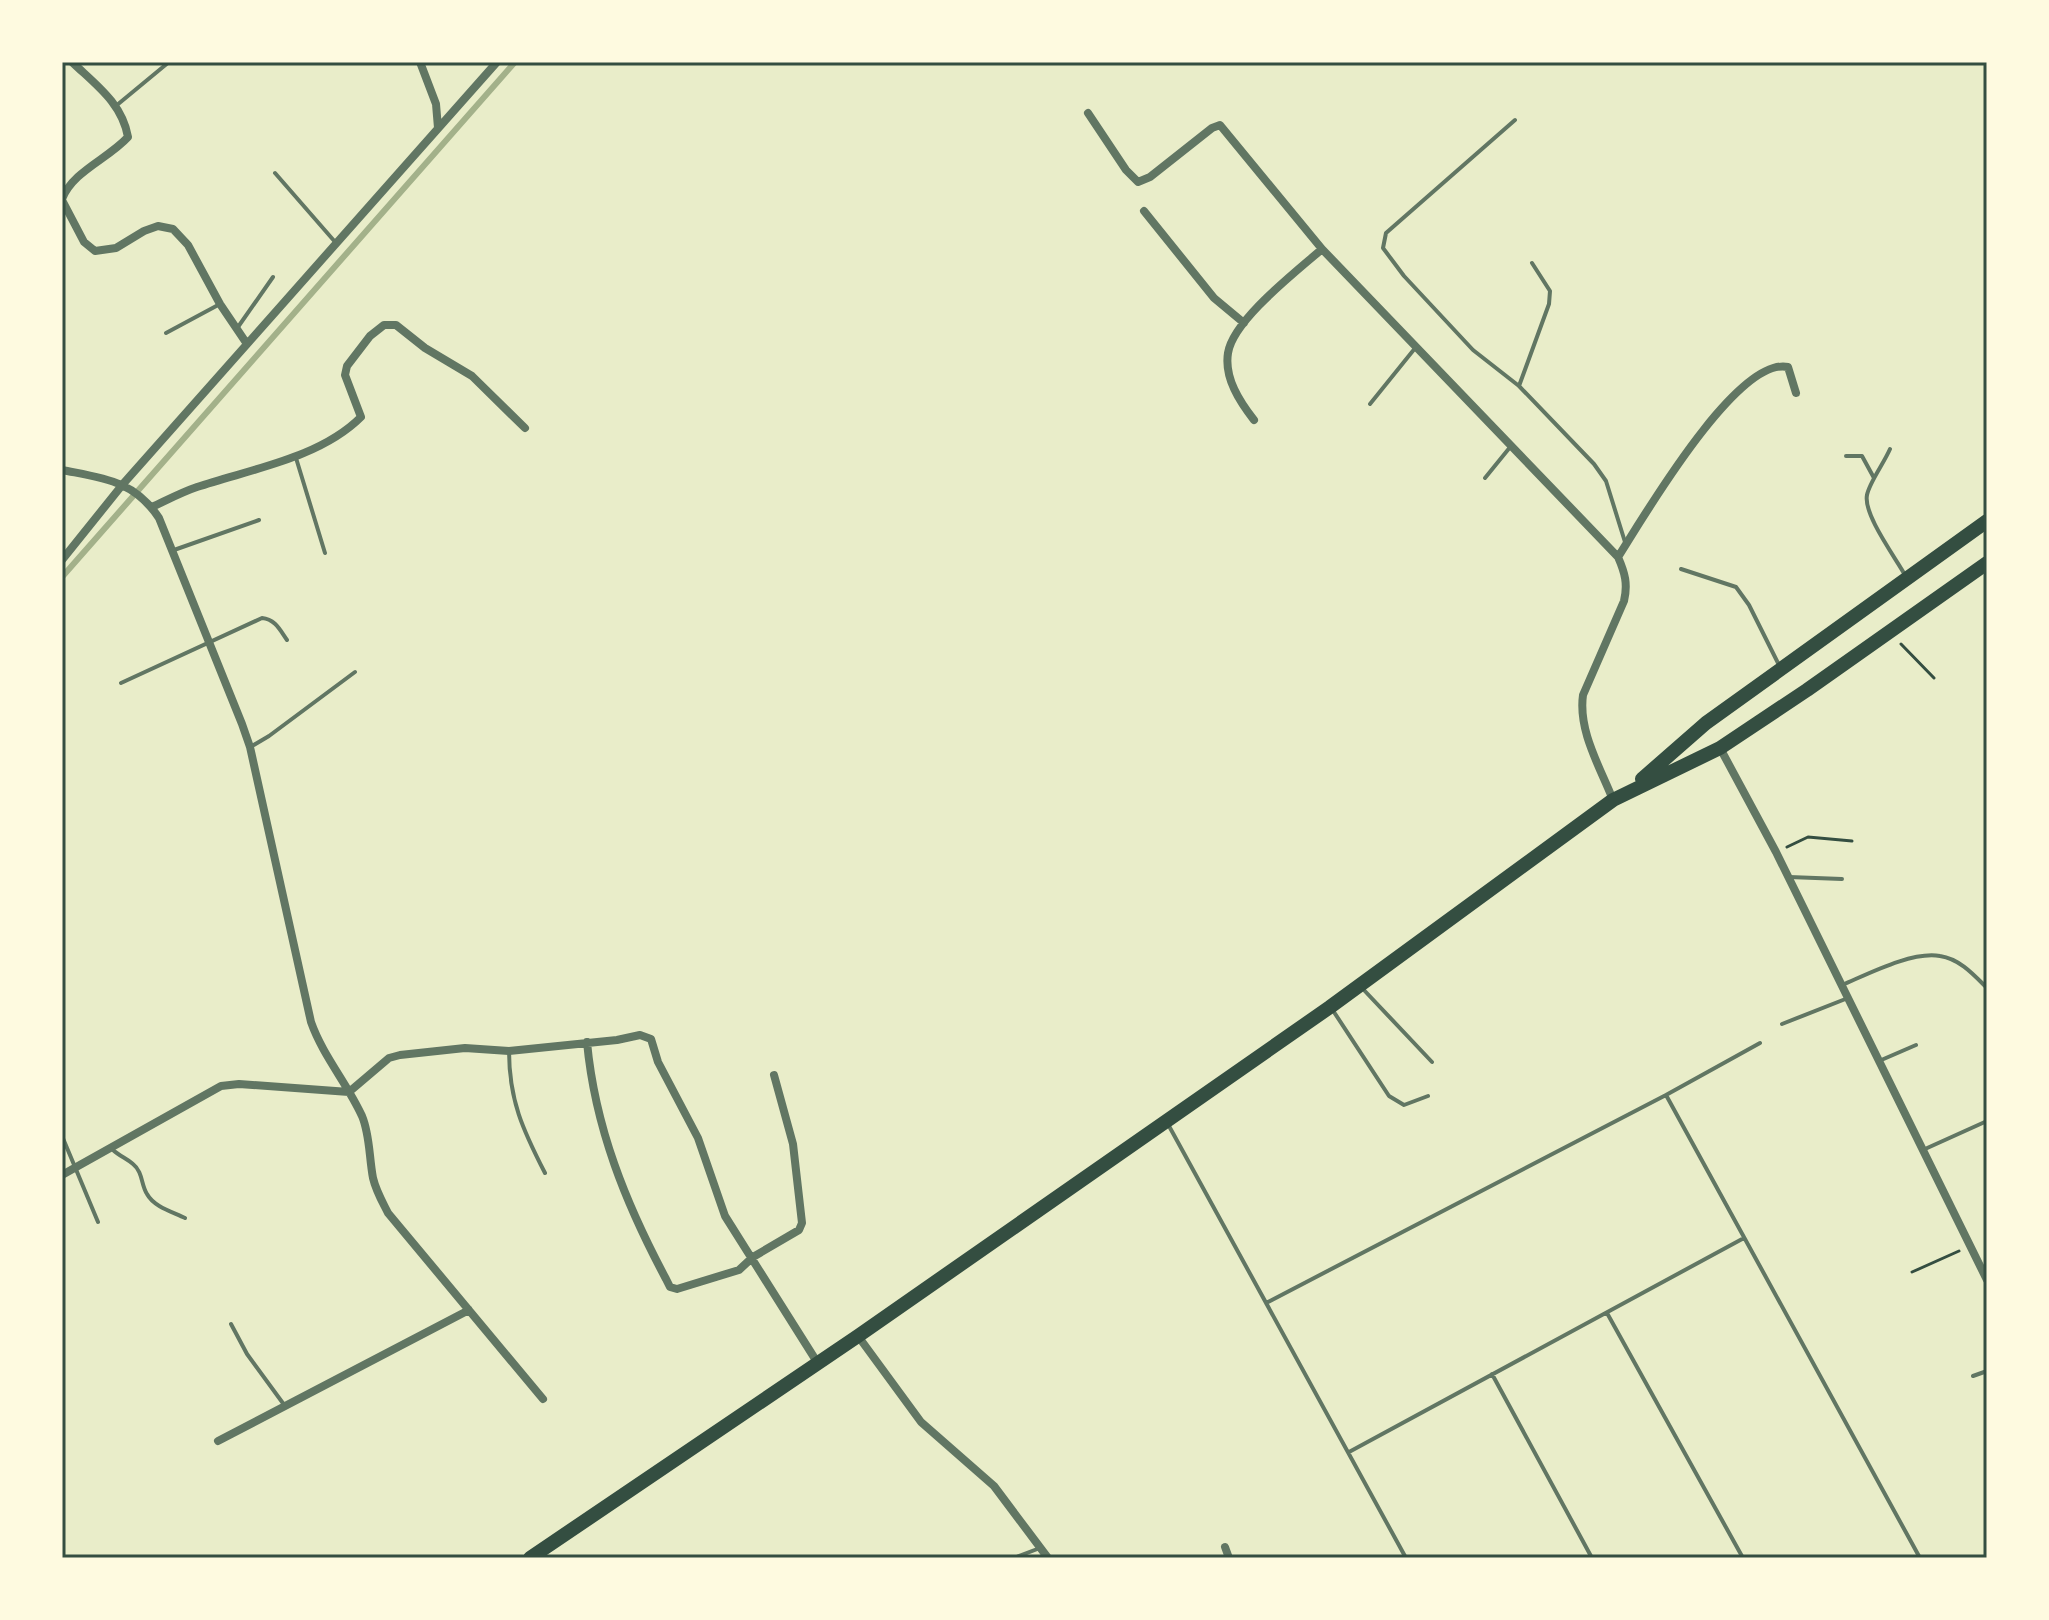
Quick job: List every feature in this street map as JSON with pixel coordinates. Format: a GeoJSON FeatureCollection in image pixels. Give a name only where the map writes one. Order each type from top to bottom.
{"type":"FeatureCollection","features":[{"type":"Feature","properties":{"kind":"highway"},"geometry":{"type":"LineString","coordinates":[[1629,790],[1689,736],[1987,521]]}},
{"type":"Feature","properties":{"kind":"highway"},"geometry":{"type":"LineString","coordinates":[[530,1558],[858,1336],[1330,1007],[1613,800],[1720,748],[1986,566]]}},
{"type":"Feature","properties":{"kind":"street"},"geometry":{"type":"LineString","coordinates":[[72,62],[117,105],[128,137],[117,150],[67,188],[62,199],[84,242],[95,251],[116,248],[158,226],[173,229],[188,245],[220,304],[247,344]]}},
{"type":"Feature","properties":{"kind":"street"},"geometry":{"type":"LineString","coordinates":[[420,62],[436,104],[438,128]]}},
{"type":"Feature","properties":{"kind":"street"},"geometry":{"type":"LineString","coordinates":[[62,560],[247,344],[497,62]]}},
{"type":"Feature","properties":{"kind":"street"},"geometry":{"type":"LineString","coordinates":[[1088,113],[1126,170],[1138,182],[1150,177],[1220,125],[1322,249],[1618,557],[1625,571],[1627,587],[1624,601],[1583,695],[1581,710],[1584,726],[1613,800]]}},
{"type":"Feature","properties":{"kind":"street"},"geometry":{"type":"LineString","coordinates":[[1144,211],[1207,289],[1244,323]]}},
{"type":"Feature","properties":{"kind":"street"},"geometry":{"type":"LineString","coordinates":[[1254,420],[1240,401],[1228,367],[1228,349],[1244,323],[1276,289],[1322,249]]}},
{"type":"Feature","properties":{"kind":"street"},"geometry":{"type":"LineString","coordinates":[[148,504],[296,456],[352,427],[361,417],[345,375],[347,366],[370,336],[384,325],[396,325],[425,348],[472,376],[525,428]]}},
{"type":"Feature","properties":{"kind":"street"},"geometry":{"type":"LineString","coordinates":[[1618,557],[1674,468],[1726,403],[1762,374],[1779,366],[1788,367],[1796,393]]}},
{"type":"Feature","properties":{"kind":"street"},"geometry":{"type":"LineString","coordinates":[[62,470],[126,486],[148,504],[172,550],[250,747],[311,1022],[318,1042],[349,1092],[366,1127],[373,1179],[379,1197],[388,1213],[543,1399]]}},
{"type":"Feature","properties":{"kind":"street"},"geometry":{"type":"LineString","coordinates":[[1720,748],[1776,852],[1987,1280]]}},
{"type":"Feature","properties":{"kind":"street"},"geometry":{"type":"LineString","coordinates":[[62,1175],[221,1086],[239,1084],[349,1092],[389,1058],[400,1055],[465,1048],[509,1051],[640,1035],[651,1039],[658,1062],[698,1138],[725,1216],[817,1362]]}},
{"type":"Feature","properties":{"kind":"street"},"geometry":{"type":"LineString","coordinates":[[587,1042],[591,1083],[601,1126],[629,1207],[670,1287],[677,1289],[739,1270],[753,1257],[799,1230],[802,1223],[793,1144],[774,1075]]}},
{"type":"Feature","properties":{"kind":"street"},"geometry":{"type":"LineString","coordinates":[[218,1441],[469,1310]]}},
{"type":"Feature","properties":{"kind":"street"},"geometry":{"type":"LineString","coordinates":[[858,1336],[921,1422],[994,1486],[1048,1558]]}},
{"type":"Feature","properties":{"kind":"street"},"geometry":{"type":"LineString","coordinates":[[1225,1547],[1229,1558]]}},
{"type":"Feature","properties":{"kind":"lane"},"geometry":{"type":"LineString","coordinates":[[117,105],[169,62]]}},
{"type":"Feature","properties":{"kind":"lane"},"geometry":{"type":"LineString","coordinates":[[1515,120],[1386,233],[1383,242],[1387,254],[1404,276],[1473,350],[1519,386],[1594,464],[1606,481],[1626,545]]}},
{"type":"Feature","properties":{"kind":"lane"},"geometry":{"type":"LineString","coordinates":[[275,173],[336,243]]}},
{"type":"Feature","properties":{"kind":"lane"},"geometry":{"type":"LineString","coordinates":[[1519,386],[1549,304],[1550,291],[1532,263]]}},
{"type":"Feature","properties":{"kind":"lane"},"geometry":{"type":"LineString","coordinates":[[237,329],[273,277]]}},
{"type":"Feature","properties":{"kind":"lane"},"geometry":{"type":"LineString","coordinates":[[166,333],[220,304]]}},
{"type":"Feature","properties":{"kind":"lane"},"geometry":{"type":"LineString","coordinates":[[1370,404],[1416,347]]}},
{"type":"Feature","properties":{"kind":"lane"},"geometry":{"type":"LineString","coordinates":[[1485,478],[1511,446]]}},
{"type":"Feature","properties":{"kind":"lane"},"geometry":{"type":"LineString","coordinates":[[1890,449],[1867,493],[1870,514],[1907,579]]}},
{"type":"Feature","properties":{"kind":"lane"},"geometry":{"type":"LineString","coordinates":[[296,456],[325,553]]}},
{"type":"Feature","properties":{"kind":"lane"},"geometry":{"type":"LineString","coordinates":[[1846,456],[1862,456],[1875,478]]}},
{"type":"Feature","properties":{"kind":"lane"},"geometry":{"type":"LineString","coordinates":[[172,550],[259,520]]}},
{"type":"Feature","properties":{"kind":"lane"},"geometry":{"type":"LineString","coordinates":[[1681,569],[1736,587],[1749,605],[1781,668]]}},
{"type":"Feature","properties":{"kind":"lane"},"geometry":{"type":"LineString","coordinates":[[121,683],[262,618],[275,623],[287,640]]}},
{"type":"Feature","properties":{"kind":"lane"},"geometry":{"type":"LineString","coordinates":[[250,747],[355,672]]}},
{"type":"Feature","properties":{"kind":"lane"},"geometry":{"type":"LineString","coordinates":[[1788,877],[1842,879]]}},
{"type":"Feature","properties":{"kind":"lane"},"geometry":{"type":"LineString","coordinates":[[1841,985],[1901,962],[1941,956],[1972,972],[1986,986]]}},
{"type":"Feature","properties":{"kind":"lane"},"geometry":{"type":"LineString","coordinates":[[1360,986],[1432,1062]]}},
{"type":"Feature","properties":{"kind":"lane"},"geometry":{"type":"LineString","coordinates":[[1782,1024],[1848,998]]}},
{"type":"Feature","properties":{"kind":"lane"},"geometry":{"type":"LineString","coordinates":[[1330,1007],[1389,1096],[1404,1105],[1428,1096]]}},
{"type":"Feature","properties":{"kind":"lane"},"geometry":{"type":"LineString","coordinates":[[1266,1303],[1760,1043]]}},
{"type":"Feature","properties":{"kind":"lane"},"geometry":{"type":"LineString","coordinates":[[1879,1061],[1916,1045]]}},
{"type":"Feature","properties":{"kind":"lane"},"geometry":{"type":"LineString","coordinates":[[509,1051],[509,1082],[523,1130],[545,1173]]}},
{"type":"Feature","properties":{"kind":"lane"},"geometry":{"type":"LineString","coordinates":[[1666,1095],[1920,1558]]}},
{"type":"Feature","properties":{"kind":"lane"},"geometry":{"type":"LineString","coordinates":[[1166,1120],[1406,1558]]}},
{"type":"Feature","properties":{"kind":"lane"},"geometry":{"type":"LineString","coordinates":[[1923,1150],[1987,1121]]}},
{"type":"Feature","properties":{"kind":"lane"},"geometry":{"type":"LineString","coordinates":[[62,1136],[98,1222]]}},
{"type":"Feature","properties":{"kind":"lane"},"geometry":{"type":"LineString","coordinates":[[112,1149],[122,1159],[134,1164],[143,1179],[146,1193],[155,1203],[185,1218]]}},
{"type":"Feature","properties":{"kind":"lane"},"geometry":{"type":"LineString","coordinates":[[1348,1452],[1744,1238]]}},
{"type":"Feature","properties":{"kind":"lane"},"geometry":{"type":"LineString","coordinates":[[1607,1313],[1743,1558]]}},
{"type":"Feature","properties":{"kind":"lane"},"geometry":{"type":"LineString","coordinates":[[231,1324],[247,1354],[285,1406]]}},
{"type":"Feature","properties":{"kind":"lane"},"geometry":{"type":"LineString","coordinates":[[1973,1376],[1987,1371]]}},
{"type":"Feature","properties":{"kind":"lane"},"geometry":{"type":"LineString","coordinates":[[1492,1374],[1592,1558]]}},
{"type":"Feature","properties":{"kind":"lane"},"geometry":{"type":"LineString","coordinates":[[1014,1558],[1040,1548]]}},
{"type":"Feature","properties":{"kind":"path"},"geometry":{"type":"LineString","coordinates":[[1890,632],[1934,678]]}},
{"type":"Feature","properties":{"kind":"path"},"geometry":{"type":"LineString","coordinates":[[1776,852],[1808,837],[1852,841]]}},
{"type":"Feature","properties":{"kind":"path"},"geometry":{"type":"LineString","coordinates":[[1912,1272],[1970,1246]]}},
{"type":"Feature","properties":{"kind":"waterway"},"geometry":{"type":"LineString","coordinates":[[62,577],[515,62]]}}]}
